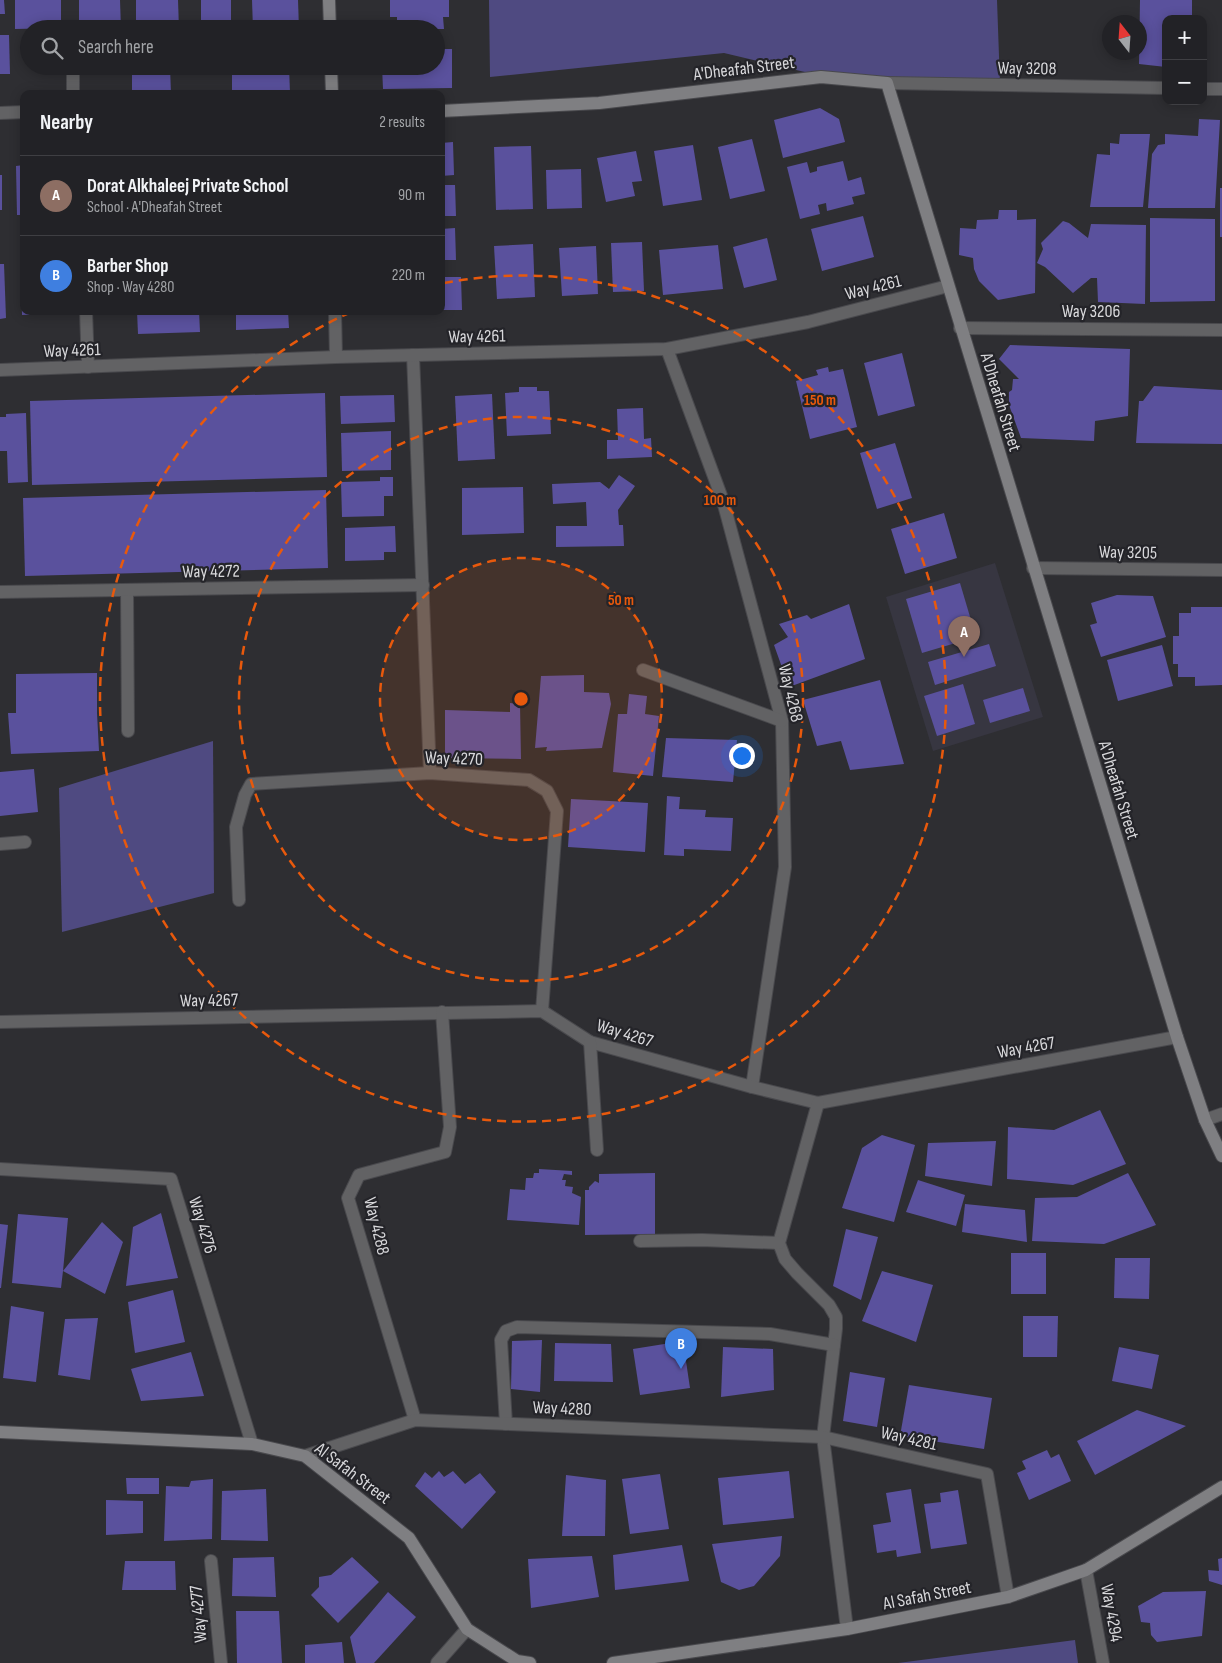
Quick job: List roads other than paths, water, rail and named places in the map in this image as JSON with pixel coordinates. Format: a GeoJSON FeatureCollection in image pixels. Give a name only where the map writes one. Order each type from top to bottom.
{"type":"FeatureCollection","features":[{"type":"Feature","properties":{"kind":"street"},"geometry":{"type":"LineString","coordinates":[[329,0],[330,20]]}},
{"type":"Feature","properties":{"kind":"street"},"geometry":{"type":"LineString","coordinates":[[73,75],[73,90]]}},
{"type":"Feature","properties":{"kind":"street"},"geometry":{"type":"LineString","coordinates":[[331,75],[332,90]]}},
{"type":"Feature","properties":{"kind":"street","name":"A'Dheafah Street"},"geometry":{"type":"LineString","coordinates":[[445,111],[599,103],[821,77],[887,83],[1177,1037],[1205,1120],[1222,1156]]}},
{"type":"Feature","properties":{"kind":"street","name":"Way 3208"},"geometry":{"type":"LineString","coordinates":[[887,83],[1162,88]]}},
{"type":"Feature","properties":{"kind":"street"},"geometry":{"type":"LineString","coordinates":[[1207,89],[1222,89]]}},
{"type":"Feature","properties":{"kind":"street"},"geometry":{"type":"LineString","coordinates":[[0,113],[20,112]]}},
{"type":"Feature","properties":{"kind":"street","name":"Way 4261"},"geometry":{"type":"LineString","coordinates":[[0,370],[336,357],[667,348],[808,322],[948,286]]}},
{"type":"Feature","properties":{"kind":"street"},"geometry":{"type":"LineString","coordinates":[[86,315],[88,367]]}},
{"type":"Feature","properties":{"kind":"street"},"geometry":{"type":"LineString","coordinates":[[335,315],[336,357]]}},
{"type":"Feature","properties":{"kind":"street","name":"Way 3206"},"geometry":{"type":"LineString","coordinates":[[960,328],[1222,330]]}},
{"type":"Feature","properties":{"kind":"street","name":"Way 4268"},"geometry":{"type":"LineString","coordinates":[[667,348],[723,500],[782,721],[785,866],[752,1088]]}},
{"type":"Feature","properties":{"kind":"street"},"geometry":{"type":"LineString","coordinates":[[413,355],[430,773]]}},
{"type":"Feature","properties":{"kind":"street","name":"Way 3205"},"geometry":{"type":"LineString","coordinates":[[1033,568],[1222,570]]}},
{"type":"Feature","properties":{"kind":"street","name":"Way 4272"},"geometry":{"type":"LineString","coordinates":[[0,592],[423,585]]}},
{"type":"Feature","properties":{"kind":"street"},"geometry":{"type":"LineString","coordinates":[[127,590],[128,731]]}},
{"type":"Feature","properties":{"kind":"street"},"geometry":{"type":"LineString","coordinates":[[643,670],[782,721]]}},
{"type":"Feature","properties":{"kind":"street","name":"Way 4270"},"geometry":{"type":"LineString","coordinates":[[239,900],[236,826],[245,795],[251,784],[430,773],[529,780],[548,791],[557,811],[542,1011]]}},
{"type":"Feature","properties":{"kind":"street"},"geometry":{"type":"LineString","coordinates":[[0,844],[25,842]]}},
{"type":"Feature","properties":{"kind":"street","name":"Way 4267"},"geometry":{"type":"LineString","coordinates":[[0,1022],[542,1011],[590,1042],[752,1088],[818,1103],[1177,1037]]}},
{"type":"Feature","properties":{"kind":"street","name":"Way 4288"},"geometry":{"type":"LineString","coordinates":[[415,1420],[348,1198],[359,1175],[445,1152],[450,1127],[442,1012]]}},
{"type":"Feature","properties":{"kind":"street"},"geometry":{"type":"LineString","coordinates":[[590,1042],[597,1150]]}},
{"type":"Feature","properties":{"kind":"street"},"geometry":{"type":"LineString","coordinates":[[818,1103],[779,1243],[785,1259],[797,1274],[829,1305],[836,1317],[823,1437],[847,1628]]}},
{"type":"Feature","properties":{"kind":"street"},"geometry":{"type":"LineString","coordinates":[[1205,1120],[1222,1114]]}},
{"type":"Feature","properties":{"kind":"street","name":"Way 4276"},"geometry":{"type":"LineString","coordinates":[[0,1169],[171,1179],[252,1444]]}},
{"type":"Feature","properties":{"kind":"street"},"geometry":{"type":"LineString","coordinates":[[640,1241],[702,1240],[779,1243]]}},
{"type":"Feature","properties":{"kind":"street"},"geometry":{"type":"LineString","coordinates":[[506,1424],[501,1340],[506,1331],[517,1327],[770,1334],[834,1345]]}},
{"type":"Feature","properties":{"kind":"street","name":"Way 4280"},"geometry":{"type":"LineString","coordinates":[[305,1456],[415,1420],[823,1437]]}},
{"type":"Feature","properties":{"kind":"street","name":"Al Safah Street"},"geometry":{"type":"LineString","coordinates":[[0,1432],[252,1444],[305,1456],[409,1538],[467,1629],[517,1661],[530,1663]]}},
{"type":"Feature","properties":{"kind":"street","name":"Way 4281"},"geometry":{"type":"LineString","coordinates":[[823,1437],[987,1474],[1008,1598]]}},
{"type":"Feature","properties":{"kind":"street","name":"Al Safah Street"},"geometry":{"type":"LineString","coordinates":[[613,1663],[847,1628],[1008,1598],[1086,1570],[1222,1488]]}},
{"type":"Feature","properties":{"kind":"street","name":"Way 4277"},"geometry":{"type":"LineString","coordinates":[[211,1561],[220,1663]]}},
{"type":"Feature","properties":{"kind":"street","name":"Way 4294"},"geometry":{"type":"LineString","coordinates":[[1086,1570],[1102,1663]]}},
{"type":"Feature","properties":{"kind":"street"},"geometry":{"type":"LineString","coordinates":[[437,1663],[467,1629]]}},
{"type":"Feature","properties":{"kind":"place","name":"Dorat Alkhaleej Private School"},"geometry":{"type":"Point","coordinates":[964,657]}},
{"type":"Feature","properties":{"kind":"place","name":"Barber Shop"},"geometry":{"type":"Point","coordinates":[681,1369]}}]}
